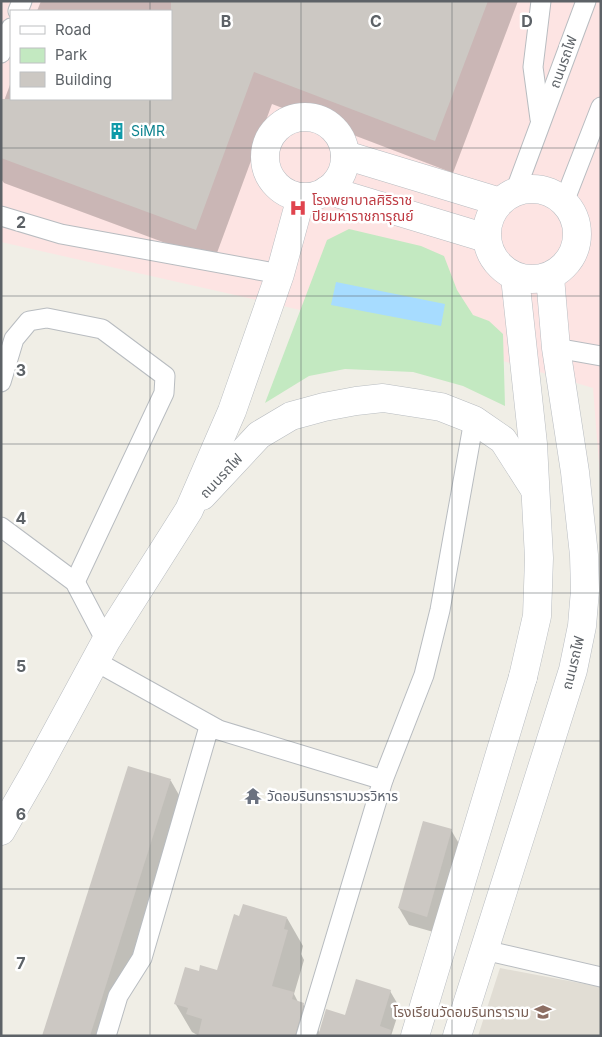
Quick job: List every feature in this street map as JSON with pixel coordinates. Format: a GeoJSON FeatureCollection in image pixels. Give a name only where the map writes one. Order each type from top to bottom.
{"type":"FeatureCollection","features":[{"type":"Feature","properties":{"kind":"street"},"geometry":{"type":"LineString","coordinates":[[301,116],[314,117],[326,122],[336,131],[343,142],[345,156],[508,197],[532,188],[549,192],[564,202],[574,217],[578,234],[574,252],[565,266],[550,277],[533,280],[515,277],[500,267],[490,252],[486,238],[314,194],[289,193],[278,186],[270,176],[265,150],[270,138],[278,127],[289,120],[301,116]]}},
{"type":"Feature","properties":{"kind":"street","name":"ถนนรถไฟ"},"geometry":{"type":"LineString","coordinates":[[1,830],[35,772],[100,651],[189,510],[232,411],[280,274],[314,194],[337,181],[343,169],[345,156]]}},
{"type":"Feature","properties":{"kind":"street","name":"ถนนรถไฟ"},"geometry":{"type":"LineString","coordinates":[[486,238],[490,217],[508,197]]}},
{"type":"Feature","properties":{"kind":"street"},"geometry":{"type":"LineString","coordinates":[[415,1036],[523,677],[537,616],[539,586],[535,490],[515,277]]}},
{"type":"Feature","properties":{"kind":"street","name":"ถนนรถไฟ"},"geometry":{"type":"LineString","coordinates":[[457,1036],[573,670],[582,626],[585,590],[584,555],[575,472],[556,348],[550,277]]}},
{"type":"Feature","properties":{"kind":"street","name":"ถนนรถไฟ"},"geometry":{"type":"LineString","coordinates":[[189,510],[259,435],[291,416],[332,405],[383,398],[441,407],[474,420],[503,440],[535,490]]}},
{"type":"Feature","properties":{"kind":"lane","name":"ถนนรถไฟ"},"geometry":{"type":"LineString","coordinates":[[540,123],[533,66],[541,1]]}},
{"type":"Feature","properties":{"kind":"lane","name":"ถนนรถไฟ"},"geometry":{"type":"LineString","coordinates":[[508,197],[540,123],[586,1]]}},
{"type":"Feature","properties":{"kind":"lane"},"geometry":{"type":"LineString","coordinates":[[1,53],[10,30]]}},
{"type":"Feature","properties":{"kind":"lane"},"geometry":{"type":"LineString","coordinates":[[564,202],[601,107]]}},
{"type":"Feature","properties":{"kind":"lane"},"geometry":{"type":"LineString","coordinates":[[1,216],[61,234],[280,274]]}},
{"type":"Feature","properties":{"kind":"lane"},"geometry":{"type":"LineString","coordinates":[[1,382],[14,339],[29,322],[47,318],[102,329],[166,376],[164,393],[75,582]]}},
{"type":"Feature","properties":{"kind":"lane"},"geometry":{"type":"LineString","coordinates":[[556,348],[601,356]]}},
{"type":"Feature","properties":{"kind":"lane"},"geometry":{"type":"LineString","coordinates":[[306,1036],[383,780],[427,665],[440,610],[474,420]]}},
{"type":"Feature","properties":{"kind":"lane"},"geometry":{"type":"LineString","coordinates":[[1,527],[75,582],[100,651],[217,729]]}},
{"type":"Feature","properties":{"kind":"lane"},"geometry":{"type":"LineString","coordinates":[[106,1036],[118,996],[142,958],[209,727],[383,780]]}},
{"type":"Feature","properties":{"kind":"lane"},"geometry":{"type":"LineString","coordinates":[[484,950],[601,977]]}},
{"type":"Feature","properties":{"kind":"shaded area","name":"โรงพยาบาลศิริราช ปิยมหาราชการุณย์"},"geometry":{"type":"Polygon","coordinates":[[[1,1],[601,1],[601,489],[593,388],[433,340],[1,242],[1,1]]]}},
{"type":"Feature","properties":{"kind":"shaded area","name":"โรงเรียนวัดอมรินทราราม"},"geometry":{"type":"Polygon","coordinates":[[[500,968],[601,987],[601,1036],[478,1036],[500,968]]]}},
{"type":"Feature","properties":{"kind":"green space"},"geometry":{"type":"Polygon","coordinates":[[[349,229],[421,246],[444,256],[457,290],[473,315],[489,321],[503,334],[505,406],[463,386],[413,372],[345,369],[309,376],[265,403],[327,240],[349,229]]]}},
{"type":"Feature","properties":{"kind":"water"},"geometry":{"type":"Polygon","coordinates":[[[336,282],[445,304],[441,326],[331,305],[336,282]]]}},
{"type":"Feature","properties":{"kind":"building"},"geometry":{"type":"Polygon","coordinates":[[[171,1],[488,1],[435,141],[254,72],[196,230],[1,158],[1,99],[172,100],[171,1]]]}},
{"type":"Feature","properties":{"kind":"building"},"geometry":{"type":"Polygon","coordinates":[[[128,766],[171,779],[90,1036],[42,1036],[128,766]]]}},
{"type":"Feature","properties":{"kind":"building"},"geometry":{"type":"Polygon","coordinates":[[[423,821],[452,829],[427,917],[398,908],[423,821]]]}},
{"type":"Feature","properties":{"kind":"building"},"geometry":{"type":"Polygon","coordinates":[[[243,904],[287,917],[284,929],[288,930],[272,986],[294,992],[292,999],[304,1003],[295,1036],[198,1036],[202,1019],[186,1014],[188,1008],[174,1004],[185,967],[199,971],[200,965],[217,970],[234,914],[239,916],[243,904]]]}},
{"type":"Feature","properties":{"kind":"building"},"geometry":{"type":"Polygon","coordinates":[[[356,979],[391,990],[380,1026],[391,1030],[390,1036],[318,1036],[326,1009],[345,1015],[356,979]]]}},
{"type":"Feature","properties":{"kind":"place","name":"SiMR"},"geometry":{"type":"Point","coordinates":[117,131]}},
{"type":"Feature","properties":{"kind":"place","name":"โรงพยาบาลศิริราช ปิยมหาราชการุณย์"},"geometry":{"type":"Point","coordinates":[298,208]}},
{"type":"Feature","properties":{"kind":"place","name":"วัดอมรินทรารามวรวิหาร"},"geometry":{"type":"Point","coordinates":[253,796]}},
{"type":"Feature","properties":{"kind":"place","name":"โรงเรียนวัดอมรินทราราม"},"geometry":{"type":"Point","coordinates":[543,1012]}}]}
